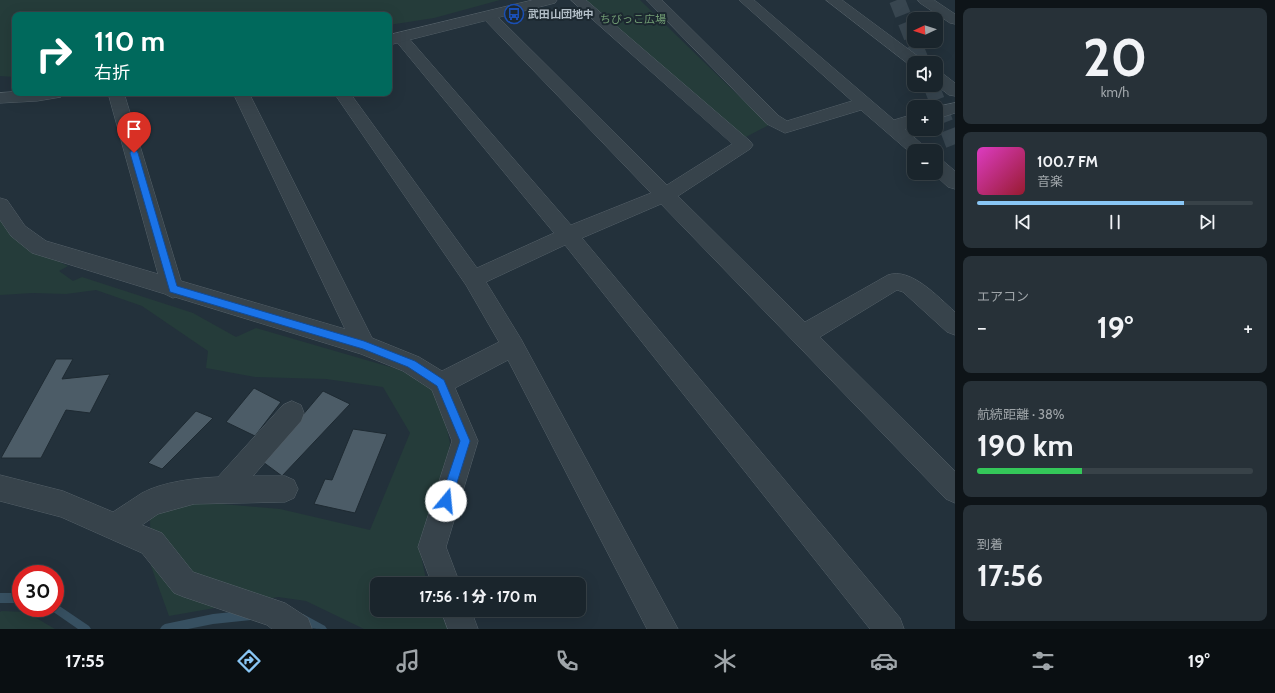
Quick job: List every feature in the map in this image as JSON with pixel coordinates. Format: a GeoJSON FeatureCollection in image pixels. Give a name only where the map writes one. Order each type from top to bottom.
{"type":"FeatureCollection","features":[{"type":"Feature","properties":{"kind":"street"},"geometry":{"type":"LineString","coordinates":[[550,0],[395,39],[568,234],[889,629]]}},
{"type":"Feature","properties":{"kind":"street"},"geometry":{"type":"LineString","coordinates":[[473,279],[568,234],[666,194],[744,144],[578,0]]}},
{"type":"Feature","properties":{"kind":"street"},"geometry":{"type":"LineString","coordinates":[[654,0],[773,120],[785,127],[864,103]]}},
{"type":"Feature","properties":{"kind":"street"},"geometry":{"type":"LineString","coordinates":[[746,0],[911,144]]}},
{"type":"Feature","properties":{"kind":"street"},"geometry":{"type":"LineString","coordinates":[[833,0],[908,56]]}},
{"type":"Feature","properties":{"kind":"street"},"geometry":{"type":"LineString","coordinates":[[925,0],[955,20]]}},
{"type":"Feature","properties":{"kind":"street"},"geometry":{"type":"LineString","coordinates":[[489,16],[666,194],[955,490]]}},
{"type":"Feature","properties":{"kind":"street"},"geometry":{"type":"LineString","coordinates":[[943,82],[955,91]]}},
{"type":"Feature","properties":{"kind":"street"},"geometry":{"type":"LineString","coordinates":[[0,98],[36,96]]}},
{"type":"Feature","properties":{"kind":"street"},"geometry":{"type":"LineString","coordinates":[[117,96],[173,289]]}},
{"type":"Feature","properties":{"kind":"street"},"geometry":{"type":"LineString","coordinates":[[242,96],[364,345]]}},
{"type":"Feature","properties":{"kind":"street"},"geometry":{"type":"LineString","coordinates":[[344,96],[473,279],[513,346],[663,629]]}},
{"type":"Feature","properties":{"kind":"street"},"geometry":{"type":"LineString","coordinates":[[943,112],[955,108]]}},
{"type":"Feature","properties":{"kind":"street"},"geometry":{"type":"LineString","coordinates":[[891,127],[907,122]]}},
{"type":"Feature","properties":{"kind":"street"},"geometry":{"type":"LineString","coordinates":[[943,171],[955,182]]}},
{"type":"Feature","properties":{"kind":"street"},"geometry":{"type":"LineString","coordinates":[[0,205],[18,231],[39,247],[173,289],[364,345],[411,364],[441,383],[465,441],[432,547],[443,577]]}},
{"type":"Feature","properties":{"kind":"street"},"geometry":{"type":"LineString","coordinates":[[803,335],[895,281],[910,286],[955,325]]}},
{"type":"Feature","properties":{"kind":"street"},"geometry":{"type":"LineString","coordinates":[[441,383],[513,346]]}},
{"type":"Feature","properties":{"kind":"street"},"geometry":{"type":"LineString","coordinates":[[224,490],[292,413]]}},
{"type":"Feature","properties":{"kind":"street"},"geometry":{"type":"LineString","coordinates":[[0,488],[63,504],[152,543],[184,583],[275,613],[297,629]]}},
{"type":"Feature","properties":{"kind":"street"},"geometry":{"type":"LineString","coordinates":[[115,527],[152,502],[194,491],[285,489]]}},
{"type":"Feature","properties":{"kind":"street"},"geometry":{"type":"LineString","coordinates":[[459,617],[463,629]]}},
{"type":"Feature","properties":{"kind":"green space"},"geometry":{"type":"Polygon","coordinates":[[[0,0],[500,0],[434,18],[392,25],[392,12],[12,12],[12,77],[0,76],[0,0]]]}},
{"type":"Feature","properties":{"kind":"green space","name":"ちびっこ広場"},"geometry":{"type":"Polygon","coordinates":[[[583,0],[640,0],[769,125],[744,138],[583,0]]]}},
{"type":"Feature","properties":{"kind":"green space"},"geometry":{"type":"Polygon","coordinates":[[[0,218],[23,245],[68,266],[59,271],[73,281],[82,277],[193,313],[236,337],[256,328],[397,369],[437,386],[450,443],[440,497],[419,546],[426,577],[370,577],[370,617],[442,617],[448,629],[364,629],[306,601],[278,597],[169,616],[151,566],[150,518],[162,507],[200,502],[280,509],[370,530],[410,433],[383,387],[326,379],[255,377],[206,368],[208,351],[142,306],[96,290],[66,294],[33,293],[0,295],[0,218]]]}},
{"type":"Feature","properties":{"kind":"green space"},"geometry":{"type":"Polygon","coordinates":[[[12,611],[12,617],[35,617],[55,629],[0,629],[0,612],[12,611]]]}},
{"type":"Feature","properties":{"kind":"building"},"geometry":{"type":"Polygon","coordinates":[[[56,359],[73,359],[62,379],[110,374],[90,413],[66,410],[41,458],[1,458],[56,359]]]}},
{"type":"Feature","properties":{"kind":"building"},"geometry":{"type":"Polygon","coordinates":[[[254,388],[281,402],[255,436],[226,422],[254,388]]]}},
{"type":"Feature","properties":{"kind":"building"},"geometry":{"type":"Polygon","coordinates":[[[323,391],[350,404],[282,476],[263,462],[323,391]]]}},
{"type":"Feature","properties":{"kind":"building"},"geometry":{"type":"Polygon","coordinates":[[[196,411],[213,418],[162,469],[148,463],[196,411]]]}},
{"type":"Feature","properties":{"kind":"building"},"geometry":{"type":"Polygon","coordinates":[[[353,429],[387,434],[355,513],[314,504],[325,479],[332,480],[353,429]]]}},
{"type":"Feature","properties":{"kind":"waterway"},"geometry":{"type":"LineString","coordinates":[[0,598],[12,598]]}},
{"type":"Feature","properties":{"kind":"waterway"},"geometry":{"type":"LineString","coordinates":[[64,614],[86,629]]}},
{"type":"Feature","properties":{"kind":"waterway"},"geometry":{"type":"LineString","coordinates":[[165,629],[213,619],[251,615]]}},
{"type":"Feature","properties":{"kind":"waterway"},"geometry":{"type":"LineString","coordinates":[[303,619],[322,629]]}},
{"type":"Feature","properties":{"kind":"tunnel"},"geometry":{"type":"LineString","coordinates":[[897,0],[919,56]]}},
{"type":"Feature","properties":{"kind":"tunnel"},"geometry":{"type":"LineString","coordinates":[[934,92],[955,148]]}},
{"type":"Feature","properties":{"kind":"place","name":"武田山団地中"},"geometry":{"type":"Point","coordinates":[514,14]}},
{"type":"Feature","properties":{"kind":"route"},"geometry":{"type":"LineString","coordinates":[[134,153],[173,289],[364,345],[411,364],[441,383],[465,441],[446,501]]}}]}
